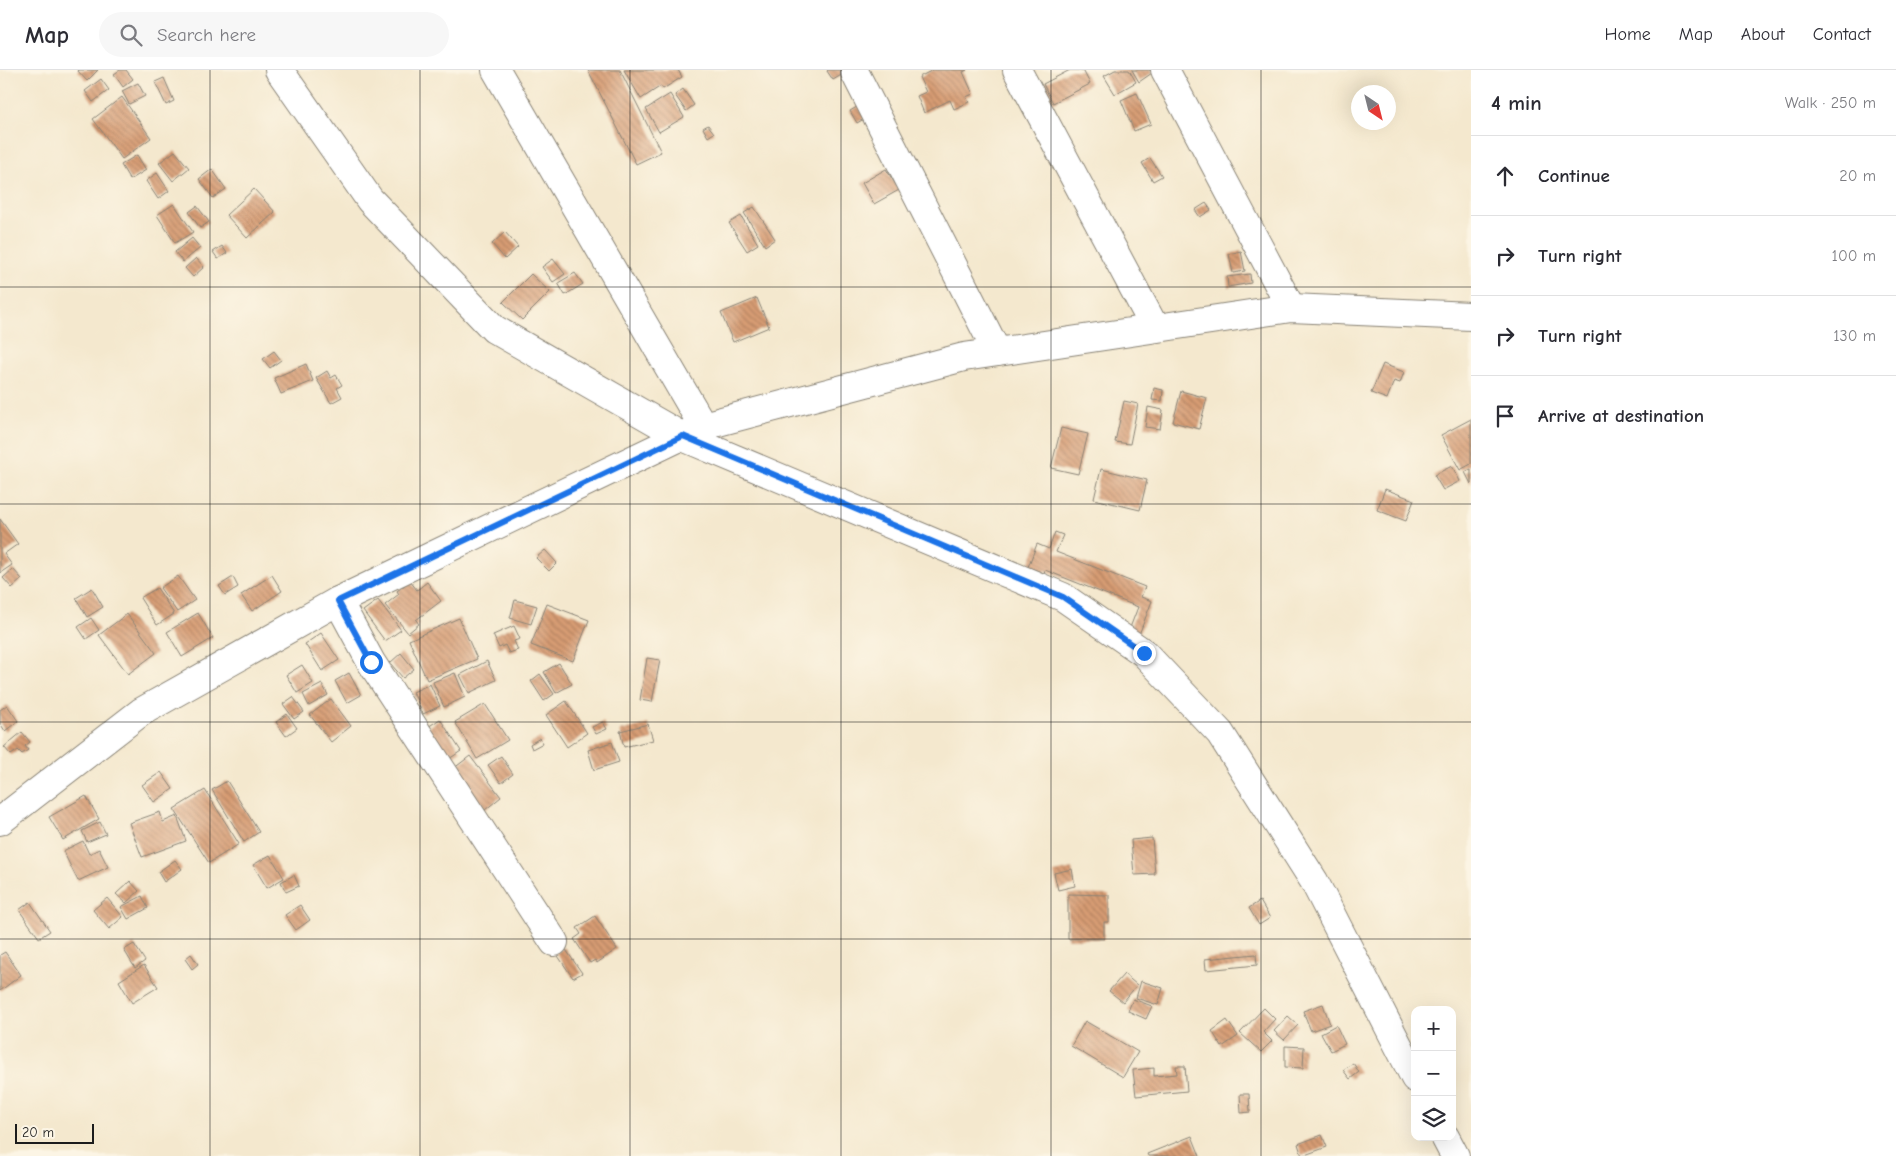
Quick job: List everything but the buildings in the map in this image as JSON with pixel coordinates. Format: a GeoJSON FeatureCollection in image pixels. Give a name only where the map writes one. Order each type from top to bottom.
{"type":"FeatureCollection","features":[{"type":"Feature","properties":{"kind":"street"},"geometry":{"type":"LineString","coordinates":[[279,70],[370,200],[494,329],[693,431],[1063,597],[1144,653],[1226,741],[1314,881],[1411,1070]]}},
{"type":"Feature","properties":{"kind":"street"},"geometry":{"type":"LineString","coordinates":[[496,70],[693,431]]}},
{"type":"Feature","properties":{"kind":"street"},"geometry":{"type":"LineString","coordinates":[[1017,70],[1156,328]]}},
{"type":"Feature","properties":{"kind":"street"},"geometry":{"type":"LineString","coordinates":[[1165,70],[1291,308]]}},
{"type":"Feature","properties":{"kind":"street"},"geometry":{"type":"LineString","coordinates":[[855,73],[997,352]]}},
{"type":"Feature","properties":{"kind":"street"},"geometry":{"type":"LineString","coordinates":[[0,821],[141,712],[338,601],[693,431],[964,357],[1291,308],[1471,316]]}},
{"type":"Feature","properties":{"kind":"street"},"geometry":{"type":"LineString","coordinates":[[338,601],[371,662],[554,942]]}},
{"type":"Feature","properties":{"kind":"street"},"geometry":{"type":"LineString","coordinates":[[1447,1141],[1455,1156]]}},
{"type":"Feature","properties":{"kind":"route"},"geometry":{"type":"LineString","coordinates":[[371,662],[338,601],[683,436],[1063,597],[1144,653]]}}]}
